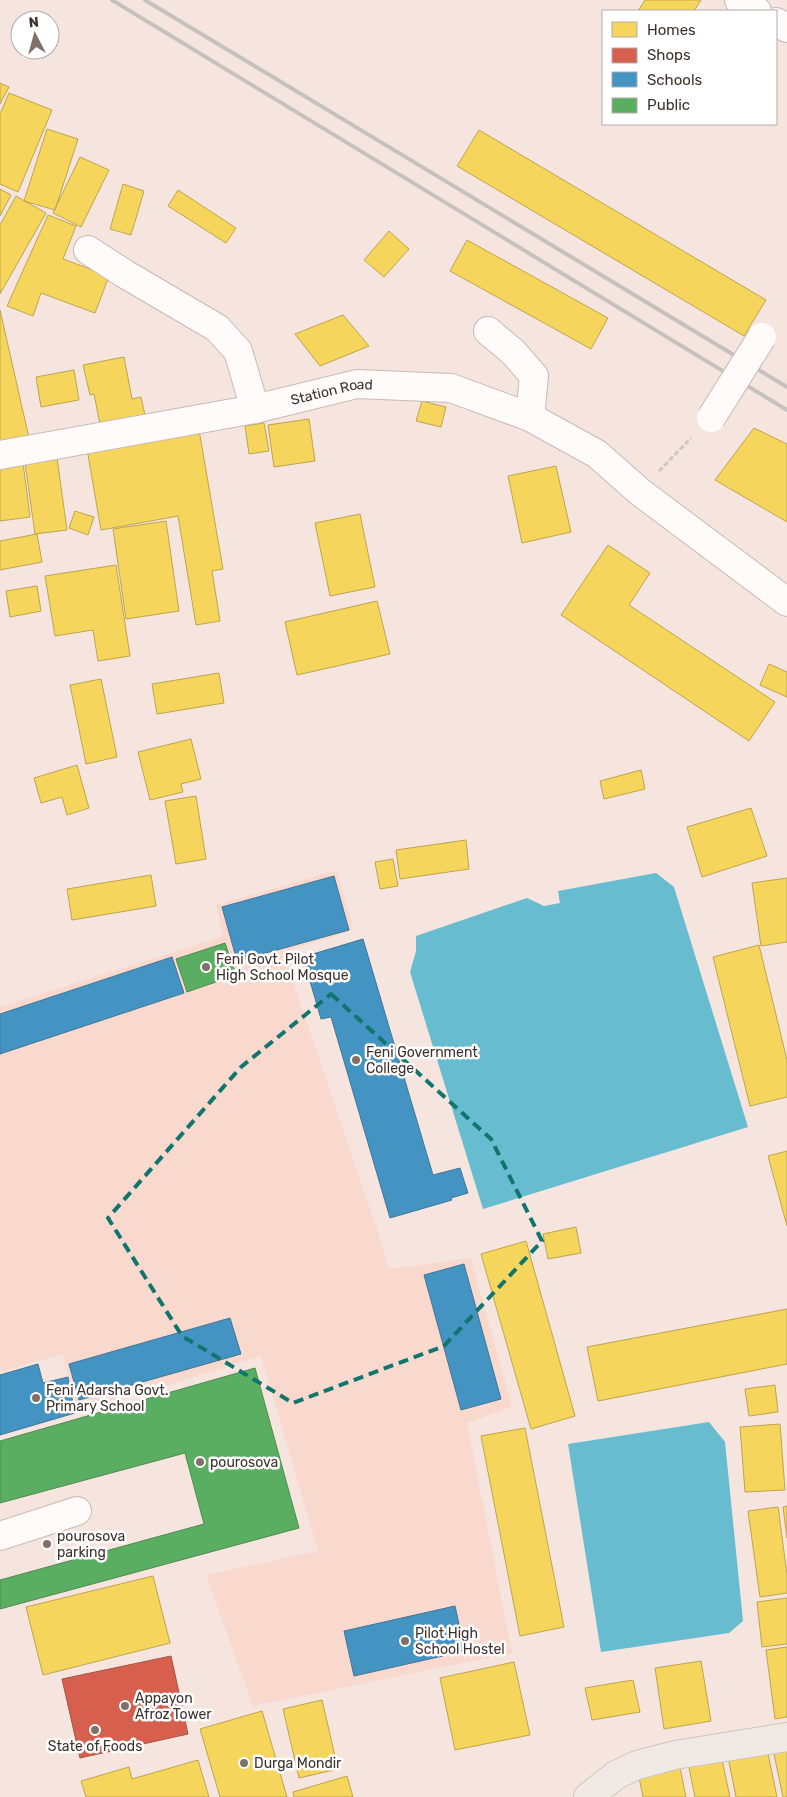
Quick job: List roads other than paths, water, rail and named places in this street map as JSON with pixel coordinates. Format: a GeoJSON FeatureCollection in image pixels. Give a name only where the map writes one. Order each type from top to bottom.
{"type":"FeatureCollection","features":[{"type":"Feature","properties":{"kind":"main road"},"geometry":{"type":"LineString","coordinates":[[588,1797],[616,1775],[637,1765],[675,1755],[787,1737]]}},
{"type":"Feature","properties":{"kind":"street"},"geometry":{"type":"LineString","coordinates":[[739,0],[755,10]]}},
{"type":"Feature","properties":{"kind":"street"},"geometry":{"type":"LineString","coordinates":[[88,250],[217,328],[238,352],[255,409]]}},
{"type":"Feature","properties":{"kind":"street"},"geometry":{"type":"LineString","coordinates":[[488,332],[513,352],[534,376],[530,417]]}},
{"type":"Feature","properties":{"kind":"street"},"geometry":{"type":"LineString","coordinates":[[711,418],[762,338]]}},
{"type":"Feature","properties":{"kind":"street","name":"Station Road"},"geometry":{"type":"LineString","coordinates":[[0,455],[255,409],[357,384],[451,388],[530,417],[597,454],[640,492],[787,602]]}},
{"type":"Feature","properties":{"kind":"street"},"geometry":{"type":"LineString","coordinates":[[0,1536],[77,1511]]}},
{"type":"Feature","properties":{"kind":"water"},"geometry":{"type":"Polygon","coordinates":[[[656,873],[674,887],[748,1127],[483,1209],[410,972],[416,951],[416,936],[527,898],[544,906],[560,903],[558,891],[656,873]]]}},
{"type":"Feature","properties":{"kind":"water"},"geometry":{"type":"Polygon","coordinates":[[[709,1422],[725,1442],[743,1621],[729,1633],[601,1652],[568,1444],[709,1422]]]}},
{"type":"Feature","properties":{"kind":"railway"},"geometry":{"type":"LineString","coordinates":[[112,0],[787,410]]}},
{"type":"Feature","properties":{"kind":"railway"},"geometry":{"type":"LineString","coordinates":[[145,0],[787,387]]}},
{"type":"Feature","properties":{"kind":"place","name":"Feni Govt. Pilot High School Mosque"},"geometry":{"type":"Point","coordinates":[206,967]}},
{"type":"Feature","properties":{"kind":"place","name":"Feni Government College"},"geometry":{"type":"Point","coordinates":[356,1060]}},
{"type":"Feature","properties":{"kind":"place","name":"Feni Adarsha Govt. Primary School"},"geometry":{"type":"Point","coordinates":[36,1398]}},
{"type":"Feature","properties":{"kind":"place","name":"pourosova"},"geometry":{"type":"Point","coordinates":[200,1462]}},
{"type":"Feature","properties":{"kind":"place","name":"pourosova parking"},"geometry":{"type":"Point","coordinates":[47,1544]}},
{"type":"Feature","properties":{"kind":"place","name":"Pilot High School Hostel"},"geometry":{"type":"Point","coordinates":[405,1641]}},
{"type":"Feature","properties":{"kind":"place","name":"Appayon Afroz Tower"},"geometry":{"type":"Point","coordinates":[125,1706]}},
{"type":"Feature","properties":{"kind":"place","name":"State of Foods"},"geometry":{"type":"Point","coordinates":[95,1730]}},
{"type":"Feature","properties":{"kind":"place","name":"Durga Mondir"},"geometry":{"type":"Point","coordinates":[244,1763]}}]}
